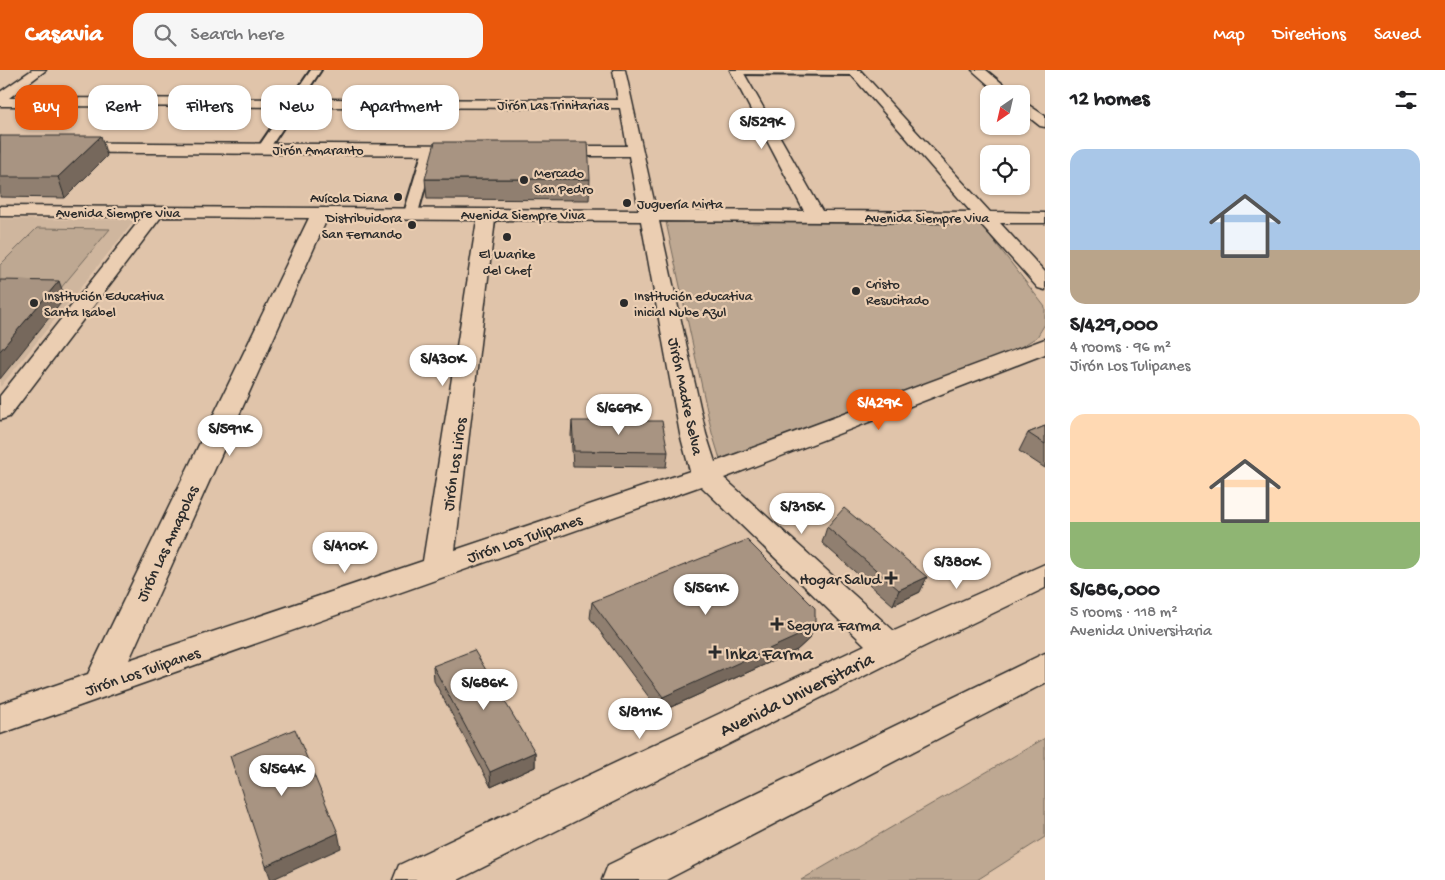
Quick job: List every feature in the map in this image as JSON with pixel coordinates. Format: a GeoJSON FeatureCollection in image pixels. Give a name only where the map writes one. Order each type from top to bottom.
{"type":"FeatureCollection","features":[{"type":"Feature","properties":{"kind":"street"},"geometry":{"type":"LineString","coordinates":[[0,98],[40,70]]}},
{"type":"Feature","properties":{"kind":"street"},"geometry":{"type":"LineString","coordinates":[[306,85],[316,70]]}},
{"type":"Feature","properties":{"kind":"street","name":"Jirón Madre Selva"},"geometry":{"type":"LineString","coordinates":[[619,70],[693,434],[705,475],[890,648]]}},
{"type":"Feature","properties":{"kind":"street"},"geometry":{"type":"LineString","coordinates":[[978,70],[997,85]]}},
{"type":"Feature","properties":{"kind":"street"},"geometry":{"type":"LineString","coordinates":[[816,216],[736,71],[854,71],[1045,284]]}},
{"type":"Feature","properties":{"kind":"street","name":"Jirón Las Trinitarias"},"geometry":{"type":"LineString","coordinates":[[0,102],[261,103]]}},
{"type":"Feature","properties":{"kind":"street","name":"Jirón Las Trinitarias"},"geometry":{"type":"LineString","coordinates":[[332,103],[626,104]]}},
{"type":"Feature","properties":{"kind":"street"},"geometry":{"type":"LineString","coordinates":[[1030,111],[1045,123]]}},
{"type":"Feature","properties":{"kind":"street"},"geometry":{"type":"LineString","coordinates":[[264,149],[276,130]]}},
{"type":"Feature","properties":{"kind":"street","name":"Jirón Amaranto"},"geometry":{"type":"LineString","coordinates":[[0,147],[488,150]]}},
{"type":"Feature","properties":{"kind":"street"},"geometry":{"type":"LineString","coordinates":[[411,214],[429,150]]}},
{"type":"Feature","properties":{"kind":"street"},"geometry":{"type":"LineString","coordinates":[[537,150],[635,151]]}},
{"type":"Feature","properties":{"kind":"street","name":"Avenida Siempre Viva"},"geometry":{"type":"LineString","coordinates":[[0,211],[1045,218]]}},
{"type":"Feature","properties":{"kind":"street"},"geometry":{"type":"LineString","coordinates":[[2,406],[156,212]]}},
{"type":"Feature","properties":{"kind":"street","name":"Jirón Las Amapolas"},"geometry":{"type":"LineString","coordinates":[[101,684],[321,213]]}},
{"type":"Feature","properties":{"kind":"street","name":"Jirón Los Lirios"},"geometry":{"type":"LineString","coordinates":[[438,566],[487,214]]}},
{"type":"Feature","properties":{"kind":"street","name":"Jirón Los Tulipanes"},"geometry":{"type":"LineString","coordinates":[[0,719],[705,475],[1045,346]]}},
{"type":"Feature","properties":{"kind":"street","name":"Avenida Universitaria"},"geometry":{"type":"LineString","coordinates":[[414,880],[890,648],[1045,575]]}},
{"type":"Feature","properties":{"kind":"street"},"geometry":{"type":"LineString","coordinates":[[623,880],[1045,667]]}},
{"type":"Feature","properties":{"kind":"shaded area","name":"Institución Educativa Santa Isabel"},"geometry":{"type":"Polygon","coordinates":[[[0,219],[135,220],[1,386],[0,386],[0,219]]]}},
{"type":"Feature","properties":{"kind":"shaded area"},"geometry":{"type":"Polygon","coordinates":[[[666,222],[981,224],[1045,307],[1045,324],[1037,337],[1016,350],[720,459],[712,433],[666,222]]]}},
{"type":"Feature","properties":{"kind":"shaded area"},"geometry":{"type":"Polygon","coordinates":[[[37,228],[110,229],[55,295],[0,295],[0,265],[37,228]]]}},
{"type":"Feature","properties":{"kind":"shaded area"},"geometry":{"type":"Polygon","coordinates":[[[1045,738],[1045,837],[977,880],[801,880],[1045,738]]]}},
{"type":"Feature","properties":{"kind":"building"},"geometry":{"type":"Polygon","coordinates":[[[0,136],[101,136],[58,177],[0,177],[0,136]]]}},
{"type":"Feature","properties":{"kind":"building"},"geometry":{"type":"Polygon","coordinates":[[[435,142],[588,142],[590,179],[425,179],[435,142]]]}},
{"type":"Feature","properties":{"kind":"building"},"geometry":{"type":"Polygon","coordinates":[[[0,280],[59,281],[0,351],[0,280]]]}},
{"type":"Feature","properties":{"kind":"building"},"geometry":{"type":"Polygon","coordinates":[[[572,421],[662,421],[668,452],[574,451],[572,421]]]}},
{"type":"Feature","properties":{"kind":"building"},"geometry":{"type":"Polygon","coordinates":[[[1045,426],[1045,444],[1028,433],[1045,426]]]}},
{"type":"Feature","properties":{"kind":"building"},"geometry":{"type":"Polygon","coordinates":[[[844,508],[927,577],[899,590],[827,527],[844,508]]]}},
{"type":"Feature","properties":{"kind":"building"},"geometry":{"type":"Polygon","coordinates":[[[747,540],[815,608],[815,622],[802,634],[663,697],[592,602],[747,540]]]}},
{"type":"Feature","properties":{"kind":"building"},"geometry":{"type":"Polygon","coordinates":[[[474,650],[535,752],[490,772],[433,666],[474,650]]]}},
{"type":"Feature","properties":{"kind":"building"},"geometry":{"type":"Polygon","coordinates":[[[295,729],[338,833],[266,866],[230,756],[295,729]]]}},
{"type":"Feature","properties":{"kind":"place","name":"Mercado San Pedro"},"geometry":{"type":"Point","coordinates":[524,180]}},
{"type":"Feature","properties":{"kind":"place","name":"Avícola Diana"},"geometry":{"type":"Point","coordinates":[398,197]}},
{"type":"Feature","properties":{"kind":"place","name":"Juguería Mirta"},"geometry":{"type":"Point","coordinates":[627,203]}},
{"type":"Feature","properties":{"kind":"place","name":"Distribuidora San Fernando"},"geometry":{"type":"Point","coordinates":[412,225]}},
{"type":"Feature","properties":{"kind":"place","name":"El Warike del Chef"},"geometry":{"type":"Point","coordinates":[507,237]}},
{"type":"Feature","properties":{"kind":"place","name":"Cristo Resucitado"},"geometry":{"type":"Point","coordinates":[856,291]}},
{"type":"Feature","properties":{"kind":"place","name":"Institución Educativa Santa Isabel"},"geometry":{"type":"Point","coordinates":[34,303]}},
{"type":"Feature","properties":{"kind":"place","name":"Institución educativa inicial Nube Azul"},"geometry":{"type":"Point","coordinates":[624,303]}},
{"type":"Feature","properties":{"kind":"place","name":"Hogar Salud"},"geometry":{"type":"Point","coordinates":[891,578]}},
{"type":"Feature","properties":{"kind":"place","name":"Segura Farma"},"geometry":{"type":"Point","coordinates":[777,624]}},
{"type":"Feature","properties":{"kind":"place","name":"Inka Farma"},"geometry":{"type":"Point","coordinates":[715,652]}}]}
